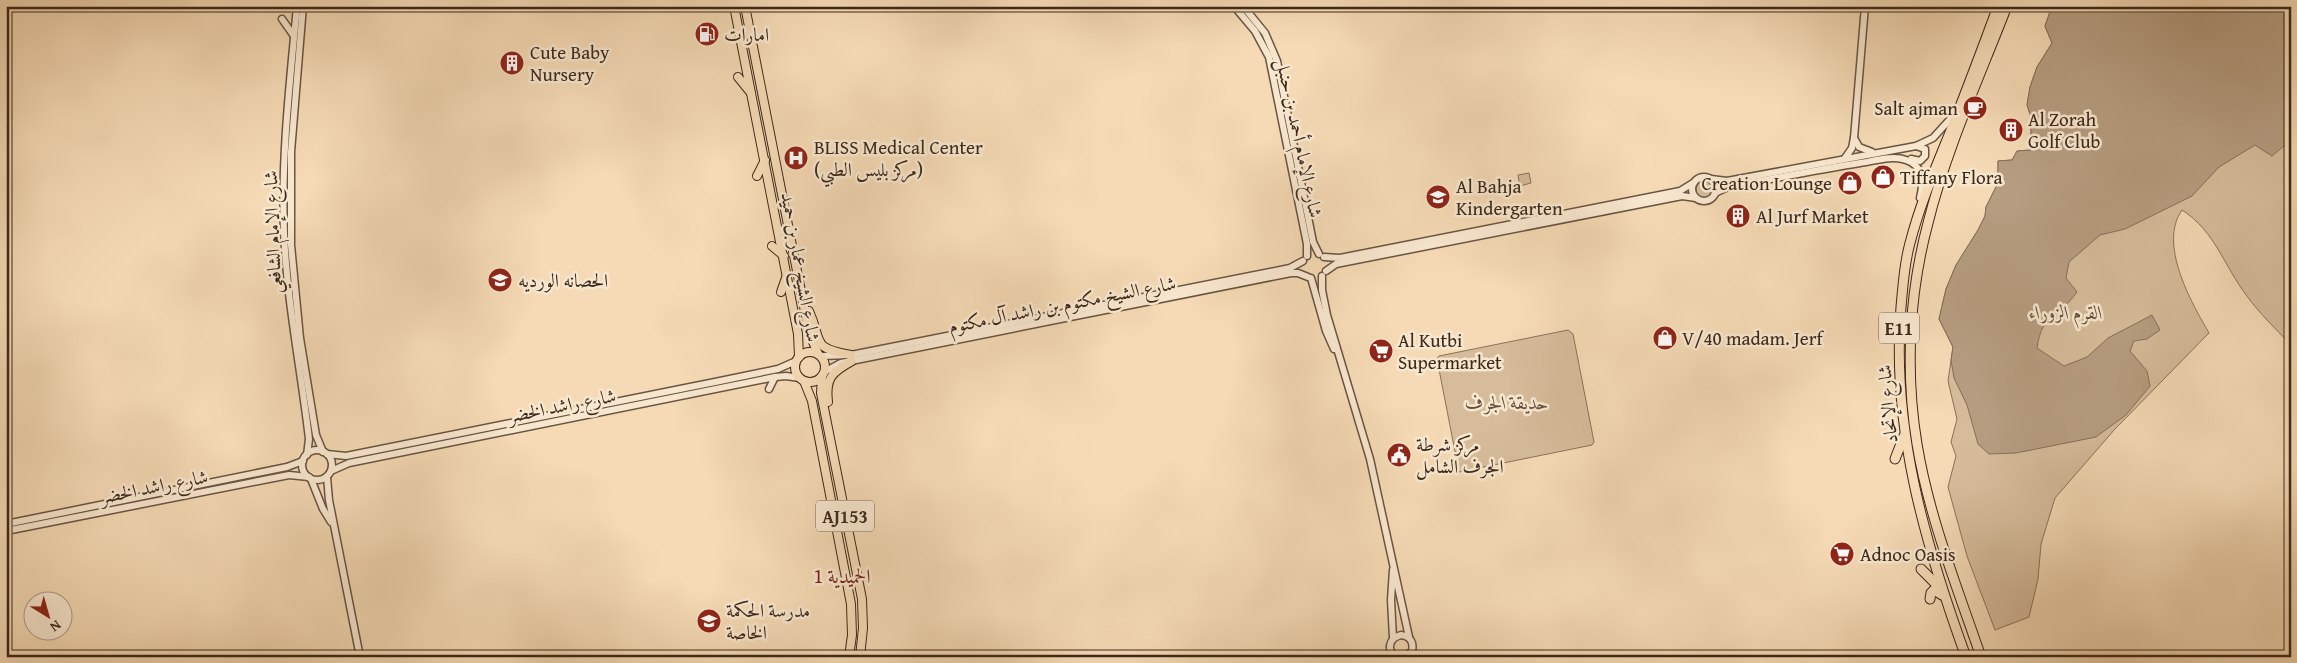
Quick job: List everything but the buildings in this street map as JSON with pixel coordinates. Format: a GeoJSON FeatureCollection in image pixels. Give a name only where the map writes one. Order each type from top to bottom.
{"type":"FeatureCollection","features":[{"type":"Feature","properties":{"kind":"highway","name":"شارع الإتحاد"},"geometry":{"type":"LineString","coordinates":[[1966,657],[1943,593],[1917,502],[1904,430],[1898,356],[1899,330],[1906,265],[1919,210],[1998,6]]}},
{"type":"Feature","properties":{"kind":"highway","name":"شارع الإتحاد"},"geometry":{"type":"LineString","coordinates":[[1981,657],[1947,561],[1921,466],[1912,406],[1910,355],[1916,284],[1928,221],[1943,175],[2007,6]]}},
{"type":"Feature","properties":{"kind":"highway"},"geometry":{"type":"LineString","coordinates":[[1895,459],[1904,430]]}},
{"type":"Feature","properties":{"kind":"highway"},"geometry":{"type":"LineString","coordinates":[[1921,568],[1943,593]]}},
{"type":"Feature","properties":{"kind":"highway"},"geometry":{"type":"LineString","coordinates":[[1930,598],[1934,590],[1943,593]]}},
{"type":"Feature","properties":{"kind":"main road","name":"شارع الشيخ عمار بن حميد"},"geometry":{"type":"LineString","coordinates":[[734,6],[788,275],[798,334],[797,359]]}},
{"type":"Feature","properties":{"kind":"main road","name":"شارع الشيخ عمار بن حميد"},"geometry":{"type":"LineString","coordinates":[[749,9],[810,337],[819,355]]}},
{"type":"Feature","properties":{"kind":"main road"},"geometry":{"type":"LineString","coordinates":[[738,77],[752,94]]}},
{"type":"Feature","properties":{"kind":"main road"},"geometry":{"type":"LineString","coordinates":[[758,176],[765,160]]}},
{"type":"Feature","properties":{"kind":"main road"},"geometry":{"type":"LineString","coordinates":[[776,161],[785,164]]}},
{"type":"Feature","properties":{"kind":"main road"},"geometry":{"type":"LineString","coordinates":[[790,228],[795,218]]}},
{"type":"Feature","properties":{"kind":"main road"},"geometry":{"type":"LineString","coordinates":[[772,246],[784,257]]}},
{"type":"Feature","properties":{"kind":"main road"},"geometry":{"type":"LineString","coordinates":[[780,292],[788,275]]}},
{"type":"Feature","properties":{"kind":"main road"},"geometry":{"type":"LineString","coordinates":[[804,304],[810,313],[816,336],[822,345],[830,351],[852,358]]}},
{"type":"Feature","properties":{"kind":"main road"},"geometry":{"type":"LineString","coordinates":[[808,352],[819,355],[825,364],[823,374],[814,381],[802,380],[795,370],[797,359],[808,352]]}},
{"type":"Feature","properties":{"kind":"main road"},"geometry":{"type":"LineString","coordinates":[[828,424],[828,383],[836,371],[852,358]]}},
{"type":"Feature","properties":{"kind":"main road","name":"AJ153"},"geometry":{"type":"LineString","coordinates":[[823,374],[821,393],[862,599],[863,628],[860,657]]}},
{"type":"Feature","properties":{"kind":"main road","name":"AJ153"},"geometry":{"type":"LineString","coordinates":[[802,380],[812,400],[851,604],[852,635],[848,657]]}},
{"type":"Feature","properties":{"kind":"street","name":"شارع الإمام الشافعي"},"geometry":{"type":"LineString","coordinates":[[297,6],[284,152],[284,232],[289,300],[309,439],[305,458]]}},
{"type":"Feature","properties":{"kind":"street","name":"شارع الإمام الشافعي"},"geometry":{"type":"LineString","coordinates":[[303,6],[291,152],[290,238],[300,338],[316,435],[325,453]]}},
{"type":"Feature","properties":{"kind":"street","name":"شارع الإمام أحمد بن حنبل"},"geometry":{"type":"LineString","coordinates":[[1234,6],[1256,31],[1269,57],[1302,217],[1305,258]]}},
{"type":"Feature","properties":{"kind":"street","name":"شارع الإمام أحمد بن حنبل"},"geometry":{"type":"LineString","coordinates":[[1243,6],[1265,33],[1277,60],[1313,242],[1321,256]]}},
{"type":"Feature","properties":{"kind":"street"},"geometry":{"type":"LineString","coordinates":[[1845,158],[1852,148],[1854,138],[1865,6]]}},
{"type":"Feature","properties":{"kind":"street"},"geometry":{"type":"LineString","coordinates":[[282,19],[294,36]]}},
{"type":"Feature","properties":{"kind":"street"},"geometry":{"type":"LineString","coordinates":[[1336,352],[1326,331],[1309,277],[1303,270],[1305,258],[1321,256],[1340,258],[1680,191],[1701,177],[1727,181],[1874,152],[1916,146],[1933,138],[1958,110]]}},
{"type":"Feature","properties":{"kind":"street"},"geometry":{"type":"LineString","coordinates":[[1854,138],[1859,147],[1874,152]]}},
{"type":"Feature","properties":{"kind":"street"},"geometry":{"type":"LineString","coordinates":[[1309,277],[1324,274],[1336,264],[1682,196],[1707,200],[1715,193],[1728,187],[1753,182],[1844,166],[1910,158],[1917,161],[1923,159],[1925,151],[1916,146]]}},
{"type":"Feature","properties":{"kind":"street"},"geometry":{"type":"LineString","coordinates":[[1903,159],[1914,164],[1922,176],[1923,186],[1919,210]]}},
{"type":"Feature","properties":{"kind":"street"},"geometry":{"type":"LineString","coordinates":[[1711,179],[1715,184],[1715,193]]}},
{"type":"Feature","properties":{"kind":"street"},"geometry":{"type":"LineString","coordinates":[[1693,183],[1692,190],[1696,198]]}},
{"type":"Feature","properties":{"kind":"street"},"geometry":{"type":"LineString","coordinates":[[1321,256],[1327,266],[1324,274],[1324,299],[1336,352],[1370,459],[1409,637],[1413,646],[1408,656]]}},
{"type":"Feature","properties":{"kind":"street","name":"شارع الشيخ مكتوم بن راشد آل مكتوم"},"geometry":{"type":"LineString","coordinates":[[823,374],[836,364],[852,358],[1290,268],[1305,258]]}},
{"type":"Feature","properties":{"kind":"street","name":"شارع الشيخ مكتوم بن راشد آل مكتوم"},"geometry":{"type":"LineString","coordinates":[[819,355],[852,358],[1291,274],[1298,273],[1309,277]]}},
{"type":"Feature","properties":{"kind":"street","name":"شارع راشد الخضر"},"geometry":{"type":"LineString","coordinates":[[325,453],[346,456],[778,369],[797,359]]}},
{"type":"Feature","properties":{"kind":"street","name":"شارع راشد الخضر"},"geometry":{"type":"LineString","coordinates":[[329,474],[350,464],[775,377],[786,376],[802,380]]}},
{"type":"Feature","properties":{"kind":"street"},"geometry":{"type":"LineString","coordinates":[[769,390],[775,377]]}},
{"type":"Feature","properties":{"kind":"street"},"geometry":{"type":"LineString","coordinates":[[335,530],[324,512],[310,478],[303,468],[305,458],[314,451],[325,453],[332,464],[329,474],[328,494],[360,657]]}},
{"type":"Feature","properties":{"kind":"street","name":"شارع راشد الخضر"},"geometry":{"type":"LineString","coordinates":[[6,524],[287,467],[305,458]]}},
{"type":"Feature","properties":{"kind":"street"},"geometry":{"type":"LineString","coordinates":[[310,478],[321,480],[329,474]]}},
{"type":"Feature","properties":{"kind":"street","name":"شارع راشد الخضر"},"geometry":{"type":"LineString","coordinates":[[6,531],[290,475],[310,478]]}},
{"type":"Feature","properties":{"kind":"street"},"geometry":{"type":"LineString","coordinates":[[1394,566],[1391,600],[1393,638],[1390,648],[1396,657]]}},
{"type":"Feature","properties":{"kind":"street"},"geometry":{"type":"LineString","coordinates":[[1393,638],[1401,635],[1409,637]]}},
{"type":"Feature","properties":{"kind":"green space","name":"القرم الزوراء"},"geometry":{"type":"Polygon","coordinates":[[[2052,6],[2291,6],[2291,345],[2262,315],[2239,285],[2203,228],[2182,210],[2176,224],[2174,239],[2175,256],[2186,289],[2209,333],[2115,429],[2055,498],[2041,544],[2038,579],[2029,617],[1995,630],[1967,556],[1948,487],[1956,456],[1951,442],[1957,419],[1948,381],[1953,347],[1939,319],[1946,289],[1956,265],[1978,230],[1985,216],[1986,207],[1998,183],[1998,161],[2012,160],[2017,151],[2031,150],[2031,117],[2027,105],[2030,87],[2037,67],[2052,43],[2045,26],[2052,6]]]}},
{"type":"Feature","properties":{"kind":"green space"},"geometry":{"type":"Polygon","coordinates":[[[1529,173],[1531,183],[1520,186],[1518,175],[1529,173]]]}},
{"type":"Feature","properties":{"kind":"green space"},"geometry":{"type":"Polygon","coordinates":[[[1701,181],[1709,181],[1714,186],[1712,197],[1701,199],[1696,194],[1696,186],[1701,181]]]}},
{"type":"Feature","properties":{"kind":"green space","name":"حديقة الجرف"},"geometry":{"type":"Polygon","coordinates":[[[1568,330],[1573,334],[1594,442],[1592,445],[1459,472],[1437,359],[1439,356],[1568,330]]]}},
{"type":"Feature","properties":{"kind":"shaded area","name":"القرم الزوراء"},"geometry":{"type":"Polygon","coordinates":[[[2052,6],[2291,6],[2291,135],[2285,145],[2272,156],[2255,145],[2219,167],[2192,196],[2125,229],[2100,235],[2069,262],[2066,278],[2077,292],[2064,307],[2047,321],[2039,336],[2037,348],[2064,366],[2087,357],[2108,338],[2152,315],[2160,330],[2147,339],[2134,341],[2130,351],[2147,371],[2150,386],[2126,415],[2096,437],[2016,453],[1989,454],[1978,444],[1967,405],[1954,378],[1951,360],[1953,347],[1939,319],[1946,289],[1956,265],[1978,230],[1985,216],[1986,207],[1998,183],[1998,161],[2012,160],[2017,151],[2031,150],[2031,117],[2027,105],[2030,87],[2037,67],[2052,43],[2045,26],[2052,6]]]}},
{"type":"Feature","properties":{"kind":"place","name":"امارات"},"geometry":{"type":"Point","coordinates":[707,34]}},
{"type":"Feature","properties":{"kind":"place","name":"Cute Baby Nursery"},"geometry":{"type":"Point","coordinates":[512,63]}},
{"type":"Feature","properties":{"kind":"place","name":"Salt ajman"},"geometry":{"type":"Point","coordinates":[1975,108]}},
{"type":"Feature","properties":{"kind":"place","name":"Al Zorah Golf Club"},"geometry":{"type":"Point","coordinates":[2011,130]}},
{"type":"Feature","properties":{"kind":"place","name":"BLISS Medical Center (مركز بليس الطبي)"},"geometry":{"type":"Point","coordinates":[796,158]}},
{"type":"Feature","properties":{"kind":"place","name":"Tiffany Flora"},"geometry":{"type":"Point","coordinates":[1883,177]}},
{"type":"Feature","properties":{"kind":"place","name":"Creation Lounge"},"geometry":{"type":"Point","coordinates":[1850,183]}},
{"type":"Feature","properties":{"kind":"place","name":"Al Bahja Kindergarten"},"geometry":{"type":"Point","coordinates":[1438,197]}},
{"type":"Feature","properties":{"kind":"place","name":"Al Jurf Market"},"geometry":{"type":"Point","coordinates":[1738,216]}},
{"type":"Feature","properties":{"kind":"place","name":"الحصانه الورديه"},"geometry":{"type":"Point","coordinates":[500,280]}},
{"type":"Feature","properties":{"kind":"place","name":"V/40 madam. Jerf"},"geometry":{"type":"Point","coordinates":[1665,338]}},
{"type":"Feature","properties":{"kind":"place","name":"Al Kutbi Supermarket"},"geometry":{"type":"Point","coordinates":[1381,351]}},
{"type":"Feature","properties":{"kind":"place","name":"مركز شرطة الجرف الشامل"},"geometry":{"type":"Point","coordinates":[1399,455]}},
{"type":"Feature","properties":{"kind":"place","name":"Adnoc Oasis"},"geometry":{"type":"Point","coordinates":[1842,554]}},
{"type":"Feature","properties":{"kind":"place","name":"مدرسة الحكمة الخاصة"},"geometry":{"type":"Point","coordinates":[709,621]}},
{"type":"Feature","properties":{"kind":"district","name":"الحميدية 1"},"geometry":{"type":"Point","coordinates":[842,575]}}]}
